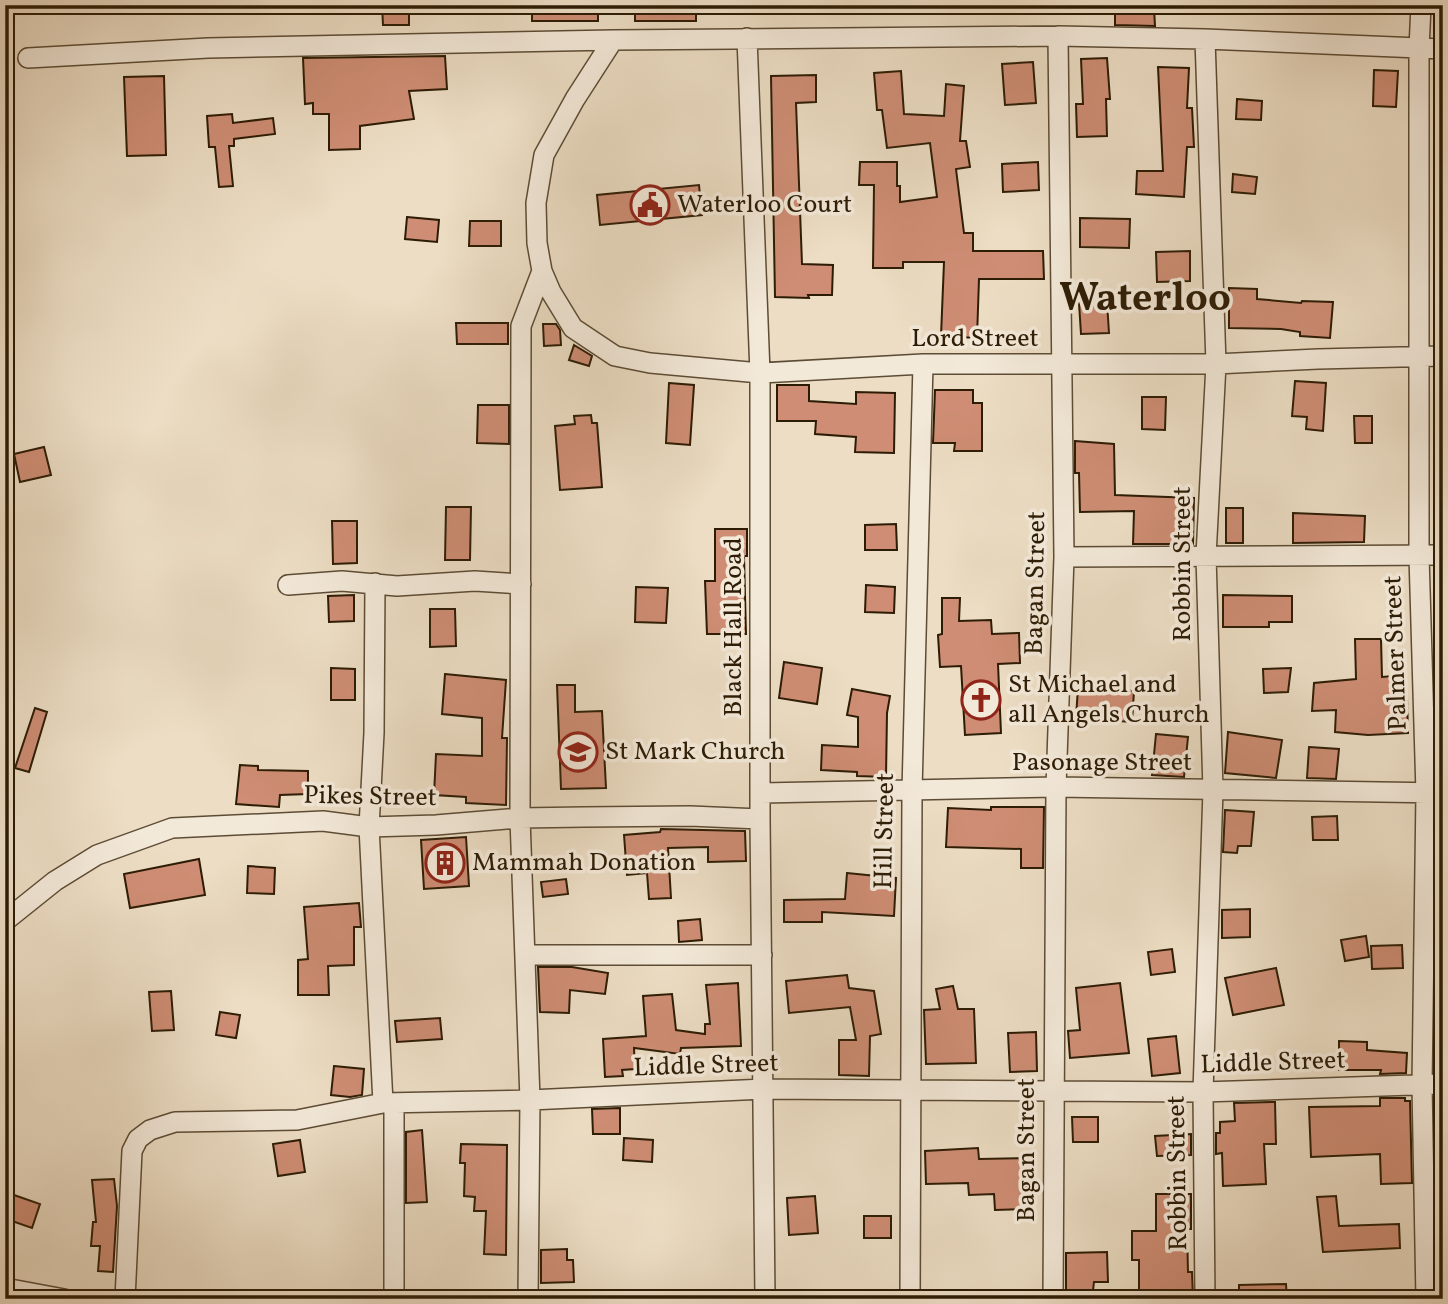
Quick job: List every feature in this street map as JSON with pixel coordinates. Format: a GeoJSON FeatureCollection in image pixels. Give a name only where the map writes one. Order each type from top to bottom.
{"type":"FeatureCollection","features":[{"type":"Feature","properties":{"kind":"street","name":"Palmer Street"},"geometry":{"type":"LineString","coordinates":[[1420,5],[1419,556],[1434,793],[1422,1085],[1426,1299]]}},
{"type":"Feature","properties":{"kind":"street"},"geometry":{"type":"LineString","coordinates":[[28,58],[208,48],[747,38],[1058,36],[1443,49]]}},
{"type":"Feature","properties":{"kind":"street","name":"Bagan Street"},"geometry":{"type":"LineString","coordinates":[[1053,1299],[1056,787],[1064,557],[1058,36]]}},
{"type":"Feature","properties":{"kind":"street","name":"Black Hall Road"},"geometry":{"type":"LineString","coordinates":[[747,38],[760,373],[760,819],[765,1299]]}},
{"type":"Feature","properties":{"kind":"street","name":"Robbin Street"},"geometry":{"type":"LineString","coordinates":[[1205,39],[1216,364],[1206,556],[1213,790],[1203,1092],[1205,1299]]}},
{"type":"Feature","properties":{"kind":"street"},"geometry":{"type":"LineString","coordinates":[[528,1299],[530,1100],[520,818],[521,326],[542,271],[537,243],[536,204],[544,155],[575,99],[613,40]]}},
{"type":"Feature","properties":{"kind":"street","name":"Lord Street"},"geometry":{"type":"LineString","coordinates":[[542,271],[551,292],[573,328],[615,356],[650,363],[760,373],[923,364],[1216,364],[1443,356]]}},
{"type":"Feature","properties":{"kind":"street","name":"Hill Street"},"geometry":{"type":"LineString","coordinates":[[910,1299],[912,791],[923,364]]}},
{"type":"Feature","properties":{"kind":"street"},"geometry":{"type":"LineString","coordinates":[[1064,557],[1443,555]]}},
{"type":"Feature","properties":{"kind":"street"},"geometry":{"type":"LineString","coordinates":[[288,585],[342,582],[397,586],[475,581],[521,584]]}},
{"type":"Feature","properties":{"kind":"street"},"geometry":{"type":"LineString","coordinates":[[375,583],[369,828],[388,1104],[394,1299]]}},
{"type":"Feature","properties":{"kind":"street","name":"Pasonage Street"},"geometry":{"type":"LineString","coordinates":[[761,793],[1056,787],[1434,793]]}},
{"type":"Feature","properties":{"kind":"street","name":"Pikes Street"},"geometry":{"type":"LineString","coordinates":[[5,920],[55,881],[97,855],[172,828],[323,821],[369,828],[520,818],[690,816],[760,819]]}},
{"type":"Feature","properties":{"kind":"street"},"geometry":{"type":"LineString","coordinates":[[525,955],[762,955]]}},
{"type":"Feature","properties":{"kind":"street","name":"Liddle Street"},"geometry":{"type":"LineString","coordinates":[[125,1299],[132,1151],[138,1139],[150,1130],[176,1122],[297,1120],[388,1104],[764,1089],[1203,1092],[1443,1084]]}},
{"type":"Feature","properties":{"kind":"street"},"geometry":{"type":"LineString","coordinates":[[5,1288],[64,1299]]}},
{"type":"Feature","properties":{"kind":"building"},"geometry":{"type":"Polygon","coordinates":[[[382,5],[409,5],[409,25],[383,25],[382,5]]]}},
{"type":"Feature","properties":{"kind":"building"},"geometry":{"type":"Polygon","coordinates":[[[532,5],[598,5],[598,21],[532,21],[532,5]]]}},
{"type":"Feature","properties":{"kind":"building"},"geometry":{"type":"Polygon","coordinates":[[[635,5],[696,5],[696,21],[635,21],[635,5]]]}},
{"type":"Feature","properties":{"kind":"building"},"geometry":{"type":"Polygon","coordinates":[[[1115,5],[1154,8],[1155,26],[1115,25],[1115,5]]]}},
{"type":"Feature","properties":{"kind":"building"},"geometry":{"type":"Polygon","coordinates":[[[445,56],[447,89],[409,91],[414,119],[360,126],[360,149],[329,150],[329,114],[313,114],[313,103],[305,104],[303,58],[445,56]]]}},
{"type":"Feature","properties":{"kind":"building"},"geometry":{"type":"Polygon","coordinates":[[[1107,58],[1110,99],[1106,99],[1107,136],[1077,137],[1076,104],[1083,104],[1081,59],[1107,58]]]}},
{"type":"Feature","properties":{"kind":"building"},"geometry":{"type":"Polygon","coordinates":[[[1033,62],[1036,103],[1005,105],[1002,64],[1033,62]]]}},
{"type":"Feature","properties":{"kind":"building"},"geometry":{"type":"Polygon","coordinates":[[[1158,67],[1189,68],[1187,108],[1192,108],[1194,147],[1187,147],[1184,197],[1136,194],[1137,171],[1163,171],[1158,67]]]}},
{"type":"Feature","properties":{"kind":"building"},"geometry":{"type":"Polygon","coordinates":[[[1374,70],[1398,71],[1396,107],[1373,106],[1374,70]]]}},
{"type":"Feature","properties":{"kind":"building"},"geometry":{"type":"Polygon","coordinates":[[[901,71],[904,114],[944,116],[946,84],[964,86],[960,141],[966,141],[970,167],[956,169],[964,233],[973,233],[973,251],[1043,251],[1044,279],[979,279],[977,338],[941,336],[944,262],[903,262],[903,268],[873,268],[874,185],[859,185],[860,162],[897,162],[900,202],[937,197],[930,143],[887,148],[882,110],[877,110],[874,73],[901,71]]]}},
{"type":"Feature","properties":{"kind":"building"},"geometry":{"type":"Polygon","coordinates":[[[816,75],[816,102],[796,103],[802,264],[833,265],[832,295],[808,295],[809,298],[775,297],[771,76],[816,75]]]}},
{"type":"Feature","properties":{"kind":"building"},"geometry":{"type":"Polygon","coordinates":[[[164,76],[166,155],[127,156],[124,77],[164,76]]]}},
{"type":"Feature","properties":{"kind":"building"},"geometry":{"type":"Polygon","coordinates":[[[1237,99],[1262,101],[1261,120],[1236,119],[1237,99]]]}},
{"type":"Feature","properties":{"kind":"building"},"geometry":{"type":"Polygon","coordinates":[[[232,114],[233,123],[273,118],[275,134],[234,139],[234,146],[229,146],[233,186],[219,187],[215,147],[209,147],[207,116],[232,114]]]}},
{"type":"Feature","properties":{"kind":"building"},"geometry":{"type":"Polygon","coordinates":[[[1038,162],[1039,190],[1003,192],[1002,164],[1038,162]]]}},
{"type":"Feature","properties":{"kind":"building"},"geometry":{"type":"Polygon","coordinates":[[[1233,174],[1257,177],[1255,194],[1232,192],[1233,174]]]}},
{"type":"Feature","properties":{"kind":"building","name":"Waterloo Court"},"geometry":{"type":"Polygon","coordinates":[[[699,185],[702,215],[600,225],[597,195],[699,185]]]}},
{"type":"Feature","properties":{"kind":"building"},"geometry":{"type":"Polygon","coordinates":[[[407,217],[439,220],[437,242],[405,239],[407,217]]]}},
{"type":"Feature","properties":{"kind":"building"},"geometry":{"type":"Polygon","coordinates":[[[1080,218],[1130,219],[1129,248],[1080,247],[1080,218]]]}},
{"type":"Feature","properties":{"kind":"building"},"geometry":{"type":"Polygon","coordinates":[[[470,221],[501,221],[501,246],[469,246],[470,221]]]}},
{"type":"Feature","properties":{"kind":"building"},"geometry":{"type":"Polygon","coordinates":[[[1190,251],[1190,281],[1157,282],[1156,252],[1190,251]]]}},
{"type":"Feature","properties":{"kind":"building"},"geometry":{"type":"Polygon","coordinates":[[[1229,288],[1257,289],[1257,299],[1301,303],[1333,302],[1330,338],[1300,336],[1300,332],[1281,329],[1229,328],[1229,288]]]}},
{"type":"Feature","properties":{"kind":"building"},"geometry":{"type":"Polygon","coordinates":[[[1107,302],[1109,333],[1081,334],[1079,303],[1107,302]]]}},
{"type":"Feature","properties":{"kind":"building"},"geometry":{"type":"Polygon","coordinates":[[[456,323],[508,323],[508,344],[457,344],[456,323]]]}},
{"type":"Feature","properties":{"kind":"building"},"geometry":{"type":"Polygon","coordinates":[[[543,324],[556,324],[560,330],[561,345],[544,346],[543,324]]]}},
{"type":"Feature","properties":{"kind":"building"},"geometry":{"type":"Polygon","coordinates":[[[574,345],[592,356],[589,366],[569,360],[574,345]]]}},
{"type":"Feature","properties":{"kind":"building"},"geometry":{"type":"Polygon","coordinates":[[[1295,381],[1326,383],[1323,431],[1306,429],[1307,417],[1292,416],[1295,381]]]}},
{"type":"Feature","properties":{"kind":"building"},"geometry":{"type":"Polygon","coordinates":[[[669,383],[694,385],[690,445],[666,443],[669,383]]]}},
{"type":"Feature","properties":{"kind":"building"},"geometry":{"type":"Polygon","coordinates":[[[777,385],[809,385],[809,401],[856,404],[856,392],[895,393],[894,453],[855,452],[856,437],[815,434],[816,421],[777,421],[777,385]]]}},
{"type":"Feature","properties":{"kind":"building"},"geometry":{"type":"Polygon","coordinates":[[[935,390],[973,390],[973,403],[982,403],[982,451],[954,451],[955,443],[933,443],[935,390]]]}},
{"type":"Feature","properties":{"kind":"building"},"geometry":{"type":"Polygon","coordinates":[[[1142,397],[1166,397],[1165,430],[1142,429],[1142,397]]]}},
{"type":"Feature","properties":{"kind":"building"},"geometry":{"type":"Polygon","coordinates":[[[478,405],[509,405],[509,444],[477,443],[478,405]]]}},
{"type":"Feature","properties":{"kind":"building"},"geometry":{"type":"Polygon","coordinates":[[[591,415],[592,423],[597,423],[602,487],[560,490],[555,426],[575,424],[574,416],[591,415]]]}},
{"type":"Feature","properties":{"kind":"building"},"geometry":{"type":"Polygon","coordinates":[[[1354,416],[1372,416],[1372,443],[1355,443],[1354,416]]]}},
{"type":"Feature","properties":{"kind":"building"},"geometry":{"type":"Polygon","coordinates":[[[1075,441],[1114,444],[1115,495],[1194,498],[1193,544],[1133,544],[1134,511],[1080,512],[1079,473],[1075,473],[1075,441]]]}},
{"type":"Feature","properties":{"kind":"building"},"geometry":{"type":"Polygon","coordinates":[[[44,447],[51,475],[20,482],[14,454],[44,447]]]}},
{"type":"Feature","properties":{"kind":"building"},"geometry":{"type":"Polygon","coordinates":[[[446,507],[471,507],[470,560],[445,560],[446,507]]]}},
{"type":"Feature","properties":{"kind":"building"},"geometry":{"type":"Polygon","coordinates":[[[1226,508],[1243,508],[1243,543],[1226,543],[1226,508]]]}},
{"type":"Feature","properties":{"kind":"building"},"geometry":{"type":"Polygon","coordinates":[[[1293,513],[1365,516],[1364,542],[1293,543],[1293,513]]]}},
{"type":"Feature","properties":{"kind":"building"},"geometry":{"type":"Polygon","coordinates":[[[332,521],[357,521],[357,563],[333,564],[332,521]]]}},
{"type":"Feature","properties":{"kind":"building"},"geometry":{"type":"Polygon","coordinates":[[[896,524],[897,550],[865,550],[865,525],[896,524]]]}},
{"type":"Feature","properties":{"kind":"building"},"geometry":{"type":"Polygon","coordinates":[[[715,529],[747,529],[747,556],[744,556],[746,634],[707,634],[705,581],[715,581],[715,529]]]}},
{"type":"Feature","properties":{"kind":"building"},"geometry":{"type":"Polygon","coordinates":[[[866,585],[895,587],[894,613],[865,612],[866,585]]]}},
{"type":"Feature","properties":{"kind":"building"},"geometry":{"type":"Polygon","coordinates":[[[636,587],[668,588],[666,623],[635,622],[636,587]]]}},
{"type":"Feature","properties":{"kind":"building"},"geometry":{"type":"Polygon","coordinates":[[[354,595],[354,621],[329,622],[328,596],[354,595]]]}},
{"type":"Feature","properties":{"kind":"building"},"geometry":{"type":"Polygon","coordinates":[[[1223,595],[1292,596],[1292,622],[1269,622],[1269,627],[1223,627],[1223,595]]]}},
{"type":"Feature","properties":{"kind":"building","name":"St Michael and all Angels Church"},"geometry":{"type":"Polygon","coordinates":[[[942,598],[960,598],[959,621],[991,620],[992,634],[1019,633],[1020,663],[998,664],[1001,733],[965,735],[961,666],[940,667],[938,635],[942,634],[942,598]]]}},
{"type":"Feature","properties":{"kind":"building"},"geometry":{"type":"Polygon","coordinates":[[[430,609],[455,609],[456,646],[430,647],[430,609]]]}},
{"type":"Feature","properties":{"kind":"building"},"geometry":{"type":"Polygon","coordinates":[[[1355,639],[1381,639],[1382,677],[1393,676],[1394,697],[1407,697],[1408,733],[1368,735],[1335,732],[1336,710],[1312,711],[1314,683],[1356,679],[1355,639]]]}},
{"type":"Feature","properties":{"kind":"building"},"geometry":{"type":"Polygon","coordinates":[[[784,662],[822,668],[817,704],[779,698],[784,662]]]}},
{"type":"Feature","properties":{"kind":"building"},"geometry":{"type":"Polygon","coordinates":[[[331,668],[355,669],[355,700],[331,700],[331,668]]]}},
{"type":"Feature","properties":{"kind":"building"},"geometry":{"type":"Polygon","coordinates":[[[1291,668],[1288,692],[1264,693],[1263,669],[1291,668]]]}},
{"type":"Feature","properties":{"kind":"building"},"geometry":{"type":"Polygon","coordinates":[[[445,674],[506,680],[502,738],[507,738],[506,805],[466,803],[466,797],[434,795],[436,754],[482,756],[482,718],[442,714],[445,674]]]}},
{"type":"Feature","properties":{"kind":"building","name":"St Mark Church"},"geometry":{"type":"Polygon","coordinates":[[[557,685],[575,685],[575,712],[602,711],[606,788],[561,789],[557,685]]]}},
{"type":"Feature","properties":{"kind":"building"},"geometry":{"type":"Polygon","coordinates":[[[1078,687],[1134,691],[1132,722],[1076,718],[1078,687]]]}},
{"type":"Feature","properties":{"kind":"building"},"geometry":{"type":"Polygon","coordinates":[[[852,689],[890,696],[887,713],[886,777],[857,776],[857,772],[821,770],[822,745],[858,747],[858,717],[847,715],[852,689]]]}},
{"type":"Feature","properties":{"kind":"building"},"geometry":{"type":"Polygon","coordinates":[[[35,708],[47,712],[29,772],[15,768],[35,708]]]}},
{"type":"Feature","properties":{"kind":"building"},"geometry":{"type":"Polygon","coordinates":[[[1228,732],[1282,740],[1276,778],[1225,773],[1228,732]]]}},
{"type":"Feature","properties":{"kind":"building"},"geometry":{"type":"Polygon","coordinates":[[[1156,734],[1188,737],[1184,777],[1152,775],[1156,734]]]}},
{"type":"Feature","properties":{"kind":"building"},"geometry":{"type":"Polygon","coordinates":[[[1309,747],[1339,749],[1336,779],[1307,778],[1309,747]]]}},
{"type":"Feature","properties":{"kind":"building"},"geometry":{"type":"Polygon","coordinates":[[[240,765],[258,766],[258,770],[308,771],[308,794],[280,795],[279,807],[236,804],[240,765]]]}},
{"type":"Feature","properties":{"kind":"building"},"geometry":{"type":"Polygon","coordinates":[[[991,807],[1044,807],[1043,868],[1021,868],[1021,849],[946,847],[948,808],[991,810],[991,807]]]}},
{"type":"Feature","properties":{"kind":"building"},"geometry":{"type":"Polygon","coordinates":[[[1225,810],[1254,812],[1251,846],[1238,846],[1237,853],[1223,852],[1225,810]]]}},
{"type":"Feature","properties":{"kind":"building"},"geometry":{"type":"Polygon","coordinates":[[[1337,816],[1338,840],[1313,840],[1312,817],[1337,816]]]}},
{"type":"Feature","properties":{"kind":"building"},"geometry":{"type":"Polygon","coordinates":[[[661,829],[745,831],[746,861],[708,862],[708,847],[668,848],[671,898],[649,899],[647,873],[627,875],[624,835],[660,832],[661,829]]]}},
{"type":"Feature","properties":{"kind":"building","name":"Mammah Donation"},"geometry":{"type":"Polygon","coordinates":[[[466,837],[469,886],[424,889],[421,840],[466,837]]]}},
{"type":"Feature","properties":{"kind":"building"},"geometry":{"type":"Polygon","coordinates":[[[199,859],[205,895],[130,908],[124,874],[199,859]]]}},
{"type":"Feature","properties":{"kind":"building"},"geometry":{"type":"Polygon","coordinates":[[[248,866],[275,868],[274,894],[247,893],[248,866]]]}},
{"type":"Feature","properties":{"kind":"building"},"geometry":{"type":"Polygon","coordinates":[[[847,873],[896,878],[894,916],[822,912],[822,922],[784,922],[784,900],[845,899],[847,873]]]}},
{"type":"Feature","properties":{"kind":"building"},"geometry":{"type":"Polygon","coordinates":[[[566,879],[568,894],[543,897],[541,882],[566,879]]]}},
{"type":"Feature","properties":{"kind":"building"},"geometry":{"type":"Polygon","coordinates":[[[359,903],[361,927],[354,927],[354,965],[328,966],[329,995],[298,995],[298,960],[308,959],[304,907],[359,903]]]}},
{"type":"Feature","properties":{"kind":"building"},"geometry":{"type":"Polygon","coordinates":[[[1250,909],[1250,937],[1222,938],[1222,910],[1250,909]]]}},
{"type":"Feature","properties":{"kind":"building"},"geometry":{"type":"Polygon","coordinates":[[[700,919],[702,940],[679,942],[678,921],[700,919]]]}},
{"type":"Feature","properties":{"kind":"building"},"geometry":{"type":"Polygon","coordinates":[[[1366,936],[1369,957],[1345,961],[1341,940],[1366,936]]]}},
{"type":"Feature","properties":{"kind":"building"},"geometry":{"type":"Polygon","coordinates":[[[1402,945],[1403,968],[1372,969],[1371,946],[1402,945]]]}},
{"type":"Feature","properties":{"kind":"building"},"geometry":{"type":"Polygon","coordinates":[[[1172,949],[1175,972],[1151,975],[1148,952],[1172,949]]]}},
{"type":"Feature","properties":{"kind":"building"},"geometry":{"type":"Polygon","coordinates":[[[538,967],[572,967],[608,973],[605,994],[570,990],[569,1013],[540,1012],[538,967]]]}},
{"type":"Feature","properties":{"kind":"building"},"geometry":{"type":"Polygon","coordinates":[[[1276,968],[1284,1005],[1233,1015],[1225,978],[1276,968]]]}},
{"type":"Feature","properties":{"kind":"building"},"geometry":{"type":"Polygon","coordinates":[[[847,975],[849,988],[874,991],[881,1034],[870,1036],[869,1076],[839,1075],[839,1040],[856,1040],[850,1007],[789,1013],[786,981],[847,975]]]}},
{"type":"Feature","properties":{"kind":"building"},"geometry":{"type":"Polygon","coordinates":[[[738,983],[741,1046],[681,1048],[680,1054],[634,1048],[635,1069],[622,1070],[623,1076],[605,1077],[603,1039],[646,1036],[643,996],[672,994],[676,1030],[705,1034],[705,1024],[710,1024],[706,985],[738,983]]]}},
{"type":"Feature","properties":{"kind":"building"},"geometry":{"type":"Polygon","coordinates":[[[1120,983],[1129,1053],[1070,1058],[1068,1031],[1080,1030],[1076,988],[1120,983]]]}},
{"type":"Feature","properties":{"kind":"building"},"geometry":{"type":"Polygon","coordinates":[[[953,986],[958,1009],[974,1009],[976,1063],[926,1064],[924,1010],[940,1009],[936,989],[953,986]]]}},
{"type":"Feature","properties":{"kind":"building"},"geometry":{"type":"Polygon","coordinates":[[[171,991],[174,1030],[152,1031],[149,992],[171,991]]]}},
{"type":"Feature","properties":{"kind":"building"},"geometry":{"type":"Polygon","coordinates":[[[220,1012],[240,1015],[236,1038],[216,1035],[220,1012]]]}},
{"type":"Feature","properties":{"kind":"building"},"geometry":{"type":"Polygon","coordinates":[[[440,1018],[442,1039],[397,1042],[395,1021],[440,1018]]]}},
{"type":"Feature","properties":{"kind":"building"},"geometry":{"type":"Polygon","coordinates":[[[1036,1032],[1037,1071],[1010,1072],[1008,1033],[1036,1032]]]}},
{"type":"Feature","properties":{"kind":"building"},"geometry":{"type":"Polygon","coordinates":[[[1176,1036],[1180,1073],[1152,1076],[1148,1039],[1176,1036]]]}},
{"type":"Feature","properties":{"kind":"building"},"geometry":{"type":"Polygon","coordinates":[[[1339,1041],[1367,1042],[1367,1050],[1407,1053],[1406,1073],[1380,1074],[1381,1070],[1339,1070],[1339,1041]]]}},
{"type":"Feature","properties":{"kind":"building"},"geometry":{"type":"Polygon","coordinates":[[[334,1066],[364,1069],[362,1095],[331,1095],[334,1066]]]}},
{"type":"Feature","properties":{"kind":"building"},"geometry":{"type":"Polygon","coordinates":[[[1380,1098],[1405,1098],[1405,1101],[1410,1101],[1412,1183],[1381,1184],[1380,1154],[1311,1157],[1309,1107],[1380,1106],[1380,1098]]]}},
{"type":"Feature","properties":{"kind":"building"},"geometry":{"type":"Polygon","coordinates":[[[1275,1102],[1276,1144],[1264,1144],[1266,1184],[1223,1186],[1222,1153],[1216,1154],[1216,1133],[1220,1133],[1220,1122],[1235,1121],[1234,1103],[1275,1102]]]}},
{"type":"Feature","properties":{"kind":"building"},"geometry":{"type":"Polygon","coordinates":[[[620,1108],[620,1134],[593,1134],[592,1109],[620,1108]]]}},
{"type":"Feature","properties":{"kind":"building"},"geometry":{"type":"Polygon","coordinates":[[[1072,1117],[1098,1117],[1098,1142],[1073,1142],[1072,1117]]]}},
{"type":"Feature","properties":{"kind":"building"},"geometry":{"type":"Polygon","coordinates":[[[422,1130],[427,1202],[406,1203],[406,1132],[422,1130]]]}},
{"type":"Feature","properties":{"kind":"building"},"geometry":{"type":"Polygon","coordinates":[[[1191,1134],[1191,1155],[1157,1156],[1155,1136],[1191,1134]]]}},
{"type":"Feature","properties":{"kind":"building"},"geometry":{"type":"Polygon","coordinates":[[[624,1138],[653,1140],[652,1162],[623,1160],[624,1138]]]}},
{"type":"Feature","properties":{"kind":"building"},"geometry":{"type":"Polygon","coordinates":[[[300,1140],[305,1172],[278,1176],[273,1144],[300,1140]]]}},
{"type":"Feature","properties":{"kind":"building"},"geometry":{"type":"Polygon","coordinates":[[[461,1144],[507,1145],[506,1255],[484,1254],[486,1211],[474,1211],[475,1197],[464,1196],[465,1163],[460,1163],[461,1144]]]}},
{"type":"Feature","properties":{"kind":"building"},"geometry":{"type":"Polygon","coordinates":[[[978,1148],[979,1159],[1026,1158],[1027,1209],[995,1210],[994,1194],[969,1195],[968,1183],[926,1184],[925,1151],[978,1148]]]}},
{"type":"Feature","properties":{"kind":"building"},"geometry":{"type":"Polygon","coordinates":[[[114,1179],[117,1206],[113,1272],[98,1271],[100,1246],[91,1246],[93,1222],[96,1222],[92,1180],[114,1179]]]}},
{"type":"Feature","properties":{"kind":"building"},"geometry":{"type":"Polygon","coordinates":[[[1156,1194],[1191,1194],[1191,1229],[1187,1229],[1188,1272],[1192,1272],[1193,1299],[1139,1299],[1139,1260],[1132,1260],[1132,1231],[1156,1231],[1156,1194]]]}},
{"type":"Feature","properties":{"kind":"building"},"geometry":{"type":"Polygon","coordinates":[[[14,1195],[40,1204],[32,1228],[6,1219],[14,1195]]]}},
{"type":"Feature","properties":{"kind":"building"},"geometry":{"type":"Polygon","coordinates":[[[815,1196],[818,1233],[789,1235],[787,1198],[815,1196]]]}},
{"type":"Feature","properties":{"kind":"building"},"geometry":{"type":"Polygon","coordinates":[[[1336,1196],[1339,1226],[1399,1224],[1400,1248],[1323,1252],[1317,1197],[1336,1196]]]}},
{"type":"Feature","properties":{"kind":"building"},"geometry":{"type":"Polygon","coordinates":[[[864,1216],[891,1216],[891,1238],[864,1238],[864,1216]]]}},
{"type":"Feature","properties":{"kind":"building"},"geometry":{"type":"Polygon","coordinates":[[[567,1249],[567,1260],[573,1260],[574,1282],[541,1283],[541,1250],[567,1249]]]}},
{"type":"Feature","properties":{"kind":"building"},"geometry":{"type":"Polygon","coordinates":[[[1107,1252],[1108,1282],[1094,1282],[1092,1299],[1066,1299],[1066,1253],[1107,1252]]]}},
{"type":"Feature","properties":{"kind":"building"},"geometry":{"type":"Polygon","coordinates":[[[1286,1284],[1287,1299],[1239,1299],[1239,1285],[1286,1284]]]}},
{"type":"Feature","properties":{"kind":"place","name":"Waterloo Court"},"geometry":{"type":"Point","coordinates":[650,205]}},
{"type":"Feature","properties":{"kind":"place","name":"St Michael and all Angels Church"},"geometry":{"type":"Point","coordinates":[981,700]}},
{"type":"Feature","properties":{"kind":"place","name":"St Mark Church"},"geometry":{"type":"Point","coordinates":[578,752]}},
{"type":"Feature","properties":{"kind":"place","name":"Mammah Donation"},"geometry":{"type":"Point","coordinates":[445,863]}},
{"type":"Feature","properties":{"kind":"district","name":"Waterloo"},"geometry":{"type":"Point","coordinates":[1145,300]}}]}
